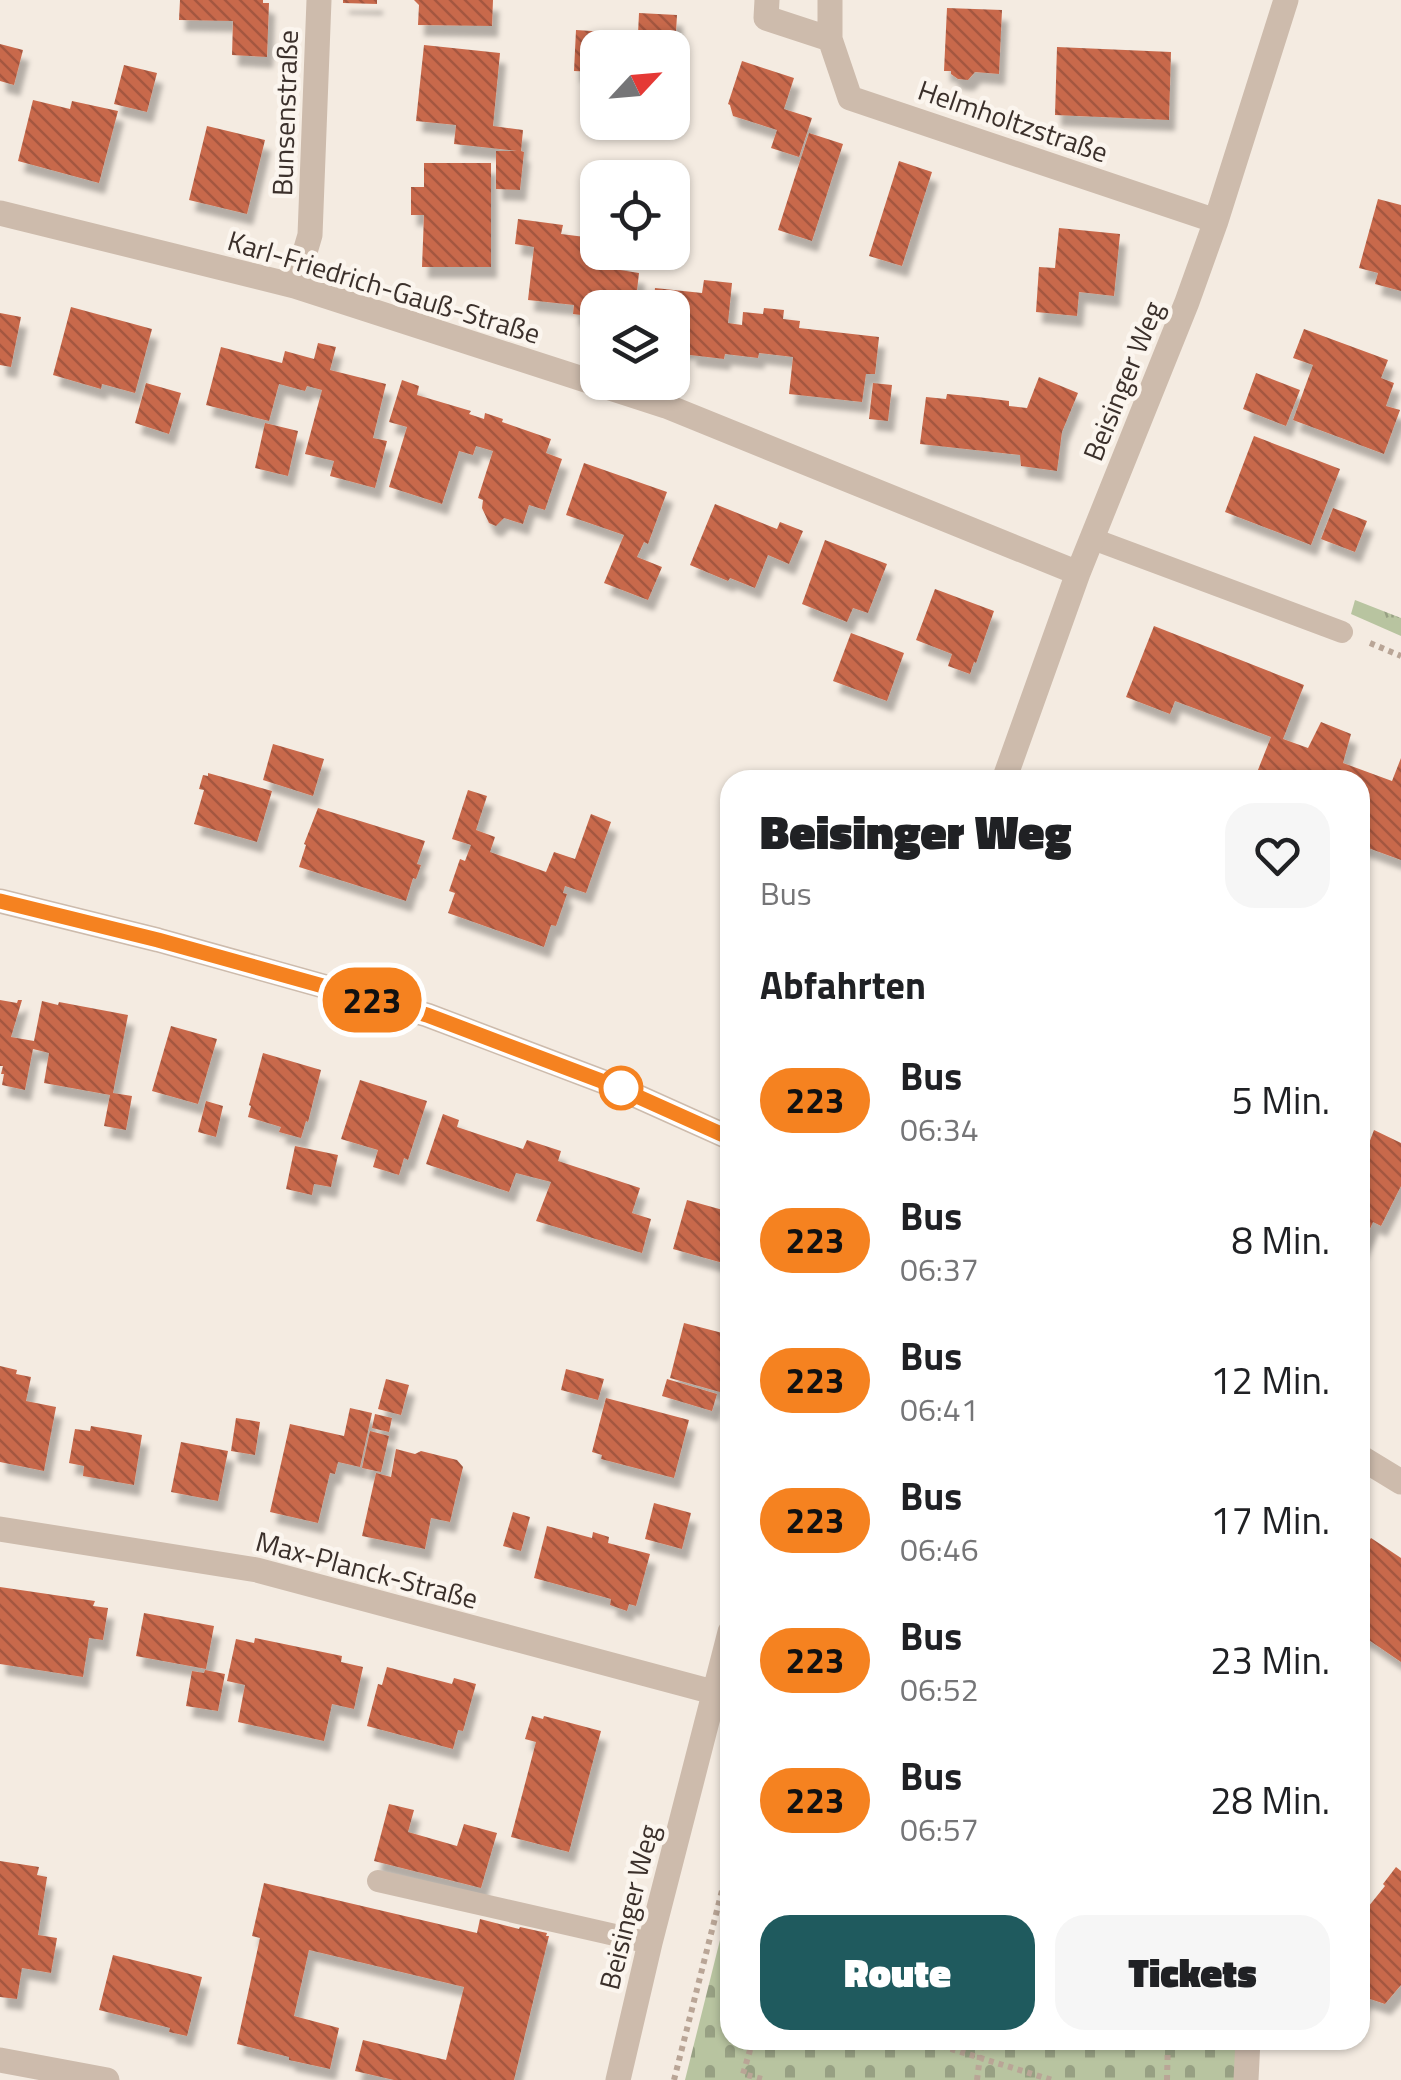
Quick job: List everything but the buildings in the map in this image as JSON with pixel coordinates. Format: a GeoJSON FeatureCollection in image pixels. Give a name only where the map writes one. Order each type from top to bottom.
{"type":"FeatureCollection","features":[{"type":"Feature","properties":{"kind":"street","name":"Bunsenstraße"},"geometry":{"type":"LineString","coordinates":[[295,286],[310,235],[319,0]]}},
{"type":"Feature","properties":{"kind":"street"},"geometry":{"type":"LineString","coordinates":[[766,0],[766,18],[830,39]]}},
{"type":"Feature","properties":{"kind":"street","name":"Helmholtzstraße"},"geometry":{"type":"LineString","coordinates":[[830,0],[830,39],[850,98],[1216,221]]}},
{"type":"Feature","properties":{"kind":"street","name":"Beisinger Weg"},"geometry":{"type":"LineString","coordinates":[[1008,770],[1078,573],[1187,302],[1286,0]]}},
{"type":"Feature","properties":{"kind":"street","name":"Karl-Friedrich-Gauß-Straße"},"geometry":{"type":"LineString","coordinates":[[0,213],[295,286],[666,406],[1078,573]]}},
{"type":"Feature","properties":{"kind":"street"},"geometry":{"type":"LineString","coordinates":[[0,901],[158,940],[427,1015],[612,1085],[720,1134]]}},
{"type":"Feature","properties":{"kind":"street"},"geometry":{"type":"LineString","coordinates":[[1370,1463],[1401,1482]]}},
{"type":"Feature","properties":{"kind":"street","name":"Max-Planck-Straße"},"geometry":{"type":"LineString","coordinates":[[0,1528],[257,1570],[713,1692]]}},
{"type":"Feature","properties":{"kind":"street","name":"Beisinger Weg"},"geometry":{"type":"LineString","coordinates":[[618,2080],[720,1667]]}},
{"type":"Feature","properties":{"kind":"street"},"geometry":{"type":"LineString","coordinates":[[1246,2080],[1248,2050]]}},
{"type":"Feature","properties":{"kind":"street"},"geometry":{"type":"LineString","coordinates":[[0,2060],[107,2080]]}},
{"type":"Feature","properties":{"kind":"lane"},"geometry":{"type":"LineString","coordinates":[[1093,540],[1342,632]]}},
{"type":"Feature","properties":{"kind":"lane"},"geometry":{"type":"LineString","coordinates":[[378,1881],[650,1943]]}},
{"type":"Feature","properties":{"kind":"path"},"geometry":{"type":"LineString","coordinates":[[674,2080],[720,1898]]}},
{"type":"Feature","properties":{"kind":"path"},"geometry":{"type":"LineString","coordinates":[[750,2050],[742,2077],[766,2080]]}},
{"type":"Feature","properties":{"kind":"path"},"geometry":{"type":"LineString","coordinates":[[954,2050],[1052,2080]]}},
{"type":"Feature","properties":{"kind":"path"},"geometry":{"type":"LineString","coordinates":[[978,2080],[981,2050]]}},
{"type":"Feature","properties":{"kind":"path"},"geometry":{"type":"LineString","coordinates":[[1166,2080],[1168,2050]]}},
{"type":"Feature","properties":{"kind":"green space"},"geometry":{"type":"Polygon","coordinates":[[[1355,600],[1401,618],[1401,636],[1351,614],[1355,600]]]}},
{"type":"Feature","properties":{"kind":"green space"},"geometry":{"type":"Polygon","coordinates":[[[720,1940],[720,2050],[1238,2050],[1237,2080],[685,2080],[720,1940]]]}},
{"type":"Feature","properties":{"kind":"bus line","name":"223"},"geometry":{"type":"LineString","coordinates":[[0,901],[158,940],[427,1015],[612,1085],[720,1134]]}}]}
